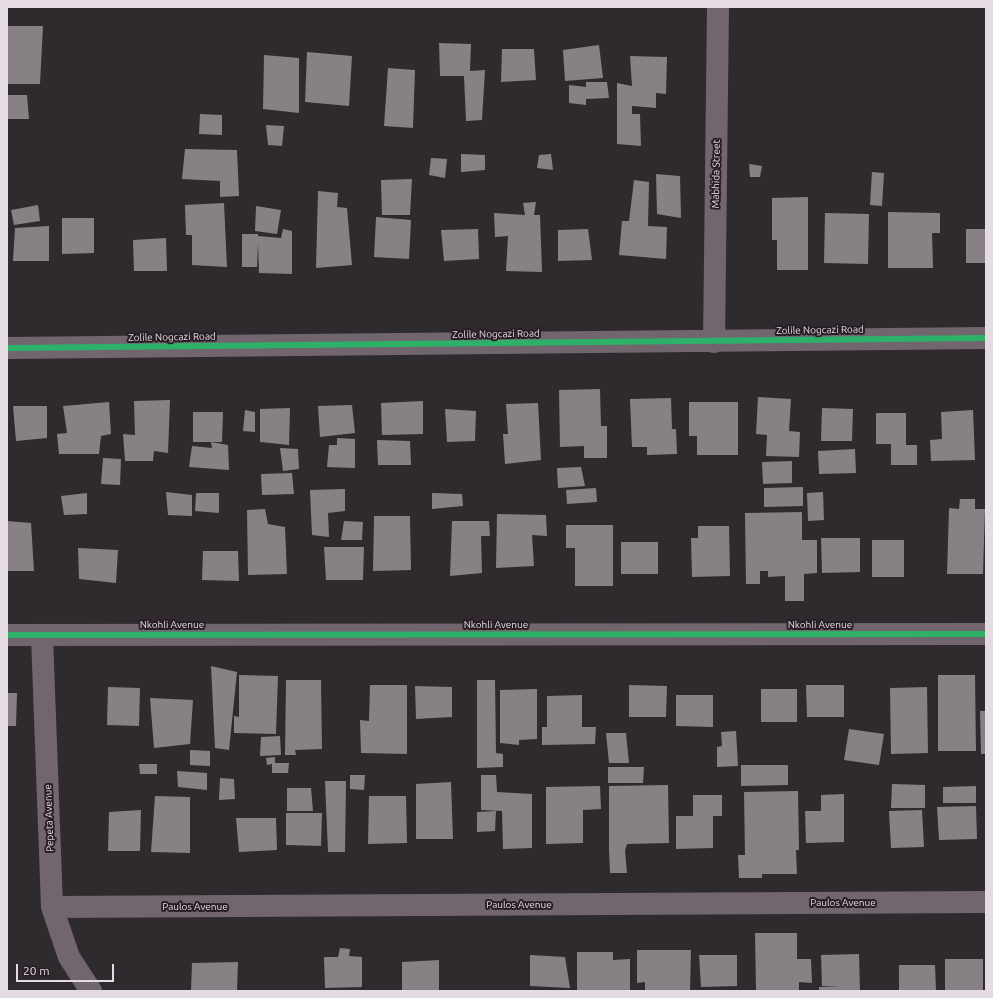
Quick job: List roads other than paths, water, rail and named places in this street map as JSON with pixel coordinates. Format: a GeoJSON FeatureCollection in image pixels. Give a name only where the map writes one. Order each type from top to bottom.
{"type":"FeatureCollection","features":[{"type":"Feature","properties":{"kind":"street","name":"Mabhida Street"},"geometry":{"type":"LineString","coordinates":[[714,342],[718,7]]}},
{"type":"Feature","properties":{"kind":"street","name":"Zolile Nogcazi Road"},"geometry":{"type":"LineString","coordinates":[[7,348],[714,342],[986,338]]}},
{"type":"Feature","properties":{"kind":"street","name":"Nkohli Avenue"},"geometry":{"type":"LineString","coordinates":[[7,634],[42,636],[986,634]]}},
{"type":"Feature","properties":{"kind":"street","name":"Pepeta Avenue"},"geometry":{"type":"LineString","coordinates":[[42,636],[52,908],[69,957],[91,991]]}},
{"type":"Feature","properties":{"kind":"street","name":"Paulos Avenue"},"geometry":{"type":"LineString","coordinates":[[52,908],[986,902]]}}]}
